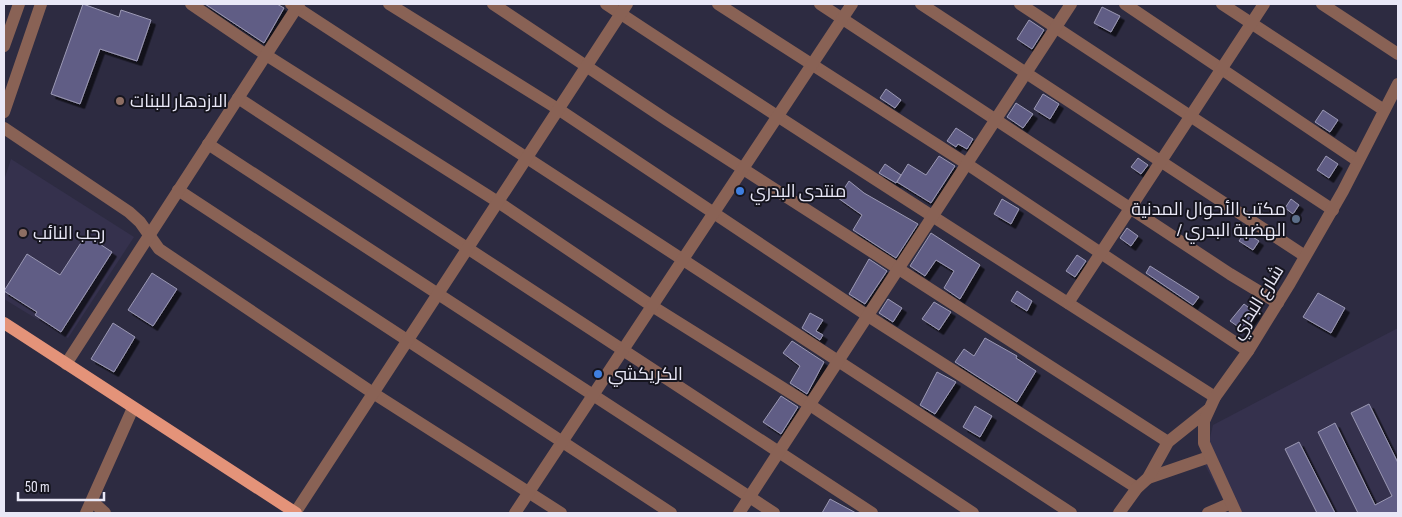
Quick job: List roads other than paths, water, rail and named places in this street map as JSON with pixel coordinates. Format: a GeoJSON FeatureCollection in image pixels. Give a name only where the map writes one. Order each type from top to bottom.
{"type":"FeatureCollection","features":[{"type":"Feature","properties":{"kind":"main road"},"geometry":{"type":"LineString","coordinates":[[4,323],[295,513]]}},
{"type":"Feature","properties":{"kind":"street"},"geometry":{"type":"LineString","coordinates":[[4,46],[19,4]]}},
{"type":"Feature","properties":{"kind":"street"},"geometry":{"type":"LineString","coordinates":[[4,112],[41,4]]}},
{"type":"Feature","properties":{"kind":"street"},"geometry":{"type":"LineString","coordinates":[[191,4],[266,55],[498,202],[652,306],[810,405],[973,513]]}},
{"type":"Feature","properties":{"kind":"street"},"geometry":{"type":"LineString","coordinates":[[389,4],[558,110],[868,316],[1137,488]]}},
{"type":"Feature","properties":{"kind":"street"},"geometry":{"type":"LineString","coordinates":[[493,4],[898,269],[1168,442]]}},
{"type":"Feature","properties":{"kind":"street"},"geometry":{"type":"LineString","coordinates":[[606,4],[624,9],[778,115],[934,215],[1010,267],[1214,396]]}},
{"type":"Feature","properties":{"kind":"street"},"geometry":{"type":"LineString","coordinates":[[718,4],[967,164],[1248,351]]}},
{"type":"Feature","properties":{"kind":"street"},"geometry":{"type":"LineString","coordinates":[[820,4],[1278,303]]}},
{"type":"Feature","properties":{"kind":"street"},"geometry":{"type":"LineString","coordinates":[[515,513],[852,4]]}},
{"type":"Feature","properties":{"kind":"street"},"geometry":{"type":"LineString","coordinates":[[921,4],[1305,256]]}},
{"type":"Feature","properties":{"kind":"street"},"geometry":{"type":"LineString","coordinates":[[1020,4],[1333,210]]}},
{"type":"Feature","properties":{"kind":"street"},"geometry":{"type":"LineString","coordinates":[[739,513],[1071,4]]}},
{"type":"Feature","properties":{"kind":"street"},"geometry":{"type":"LineString","coordinates":[[1125,4],[1358,161]]}},
{"type":"Feature","properties":{"kind":"street"},"geometry":{"type":"LineString","coordinates":[[1222,4],[1384,110]]}},
{"type":"Feature","properties":{"kind":"street"},"geometry":{"type":"LineString","coordinates":[[1068,303],[1264,4]]}},
{"type":"Feature","properties":{"kind":"street"},"geometry":{"type":"LineString","coordinates":[[1322,4],[1398,54]]}},
{"type":"Feature","properties":{"kind":"street"},"geometry":{"type":"LineString","coordinates":[[66,364],[266,55],[296,5],[526,159],[839,360],[1071,513]]}},
{"type":"Feature","properties":{"kind":"street"},"geometry":{"type":"LineString","coordinates":[[295,513],[624,9]]}},
{"type":"Feature","properties":{"kind":"street","name":"شارع البدري"},"geometry":{"type":"LineString","coordinates":[[1234,508],[1204,443],[1203,431],[1208,410],[1214,396],[1248,351],[1278,303],[1333,210],[1398,84]]}},
{"type":"Feature","properties":{"kind":"street"},"geometry":{"type":"LineString","coordinates":[[238,98],[872,513]]}},
{"type":"Feature","properties":{"kind":"street"},"geometry":{"type":"LineString","coordinates":[[4,128],[129,212],[140,222],[159,249],[373,393],[561,513]]}},
{"type":"Feature","properties":{"kind":"street"},"geometry":{"type":"LineString","coordinates":[[208,144],[774,513]]}},
{"type":"Feature","properties":{"kind":"street"},"geometry":{"type":"LineString","coordinates":[[178,190],[671,513]]}},
{"type":"Feature","properties":{"kind":"street"},"geometry":{"type":"LineString","coordinates":[[105,513],[89,508],[134,408]]}},
{"type":"Feature","properties":{"kind":"street"},"geometry":{"type":"LineString","coordinates":[[1118,513],[1137,488],[1148,478],[1168,442],[1208,410]]}},
{"type":"Feature","properties":{"kind":"street"},"geometry":{"type":"LineString","coordinates":[[1148,478],[1210,457]]}},
{"type":"Feature","properties":{"kind":"street"},"geometry":{"type":"LineString","coordinates":[[1208,513],[1234,508]]}},
{"type":"Feature","properties":{"kind":"place","name":"الازدهار للبنات"},"geometry":{"type":"Point","coordinates":[120,101]}},
{"type":"Feature","properties":{"kind":"place","name":"منتدى البدري"},"geometry":{"type":"Point","coordinates":[740,191]}},
{"type":"Feature","properties":{"kind":"place","name":"مكتب الأحوال المدنية / الهضبة البدري"},"geometry":{"type":"Point","coordinates":[1296,219]}},
{"type":"Feature","properties":{"kind":"place","name":"رجب النائب"},"geometry":{"type":"Point","coordinates":[23,233]}},
{"type":"Feature","properties":{"kind":"place","name":"الكريكشي"},"geometry":{"type":"Point","coordinates":[598,374]}}]}
